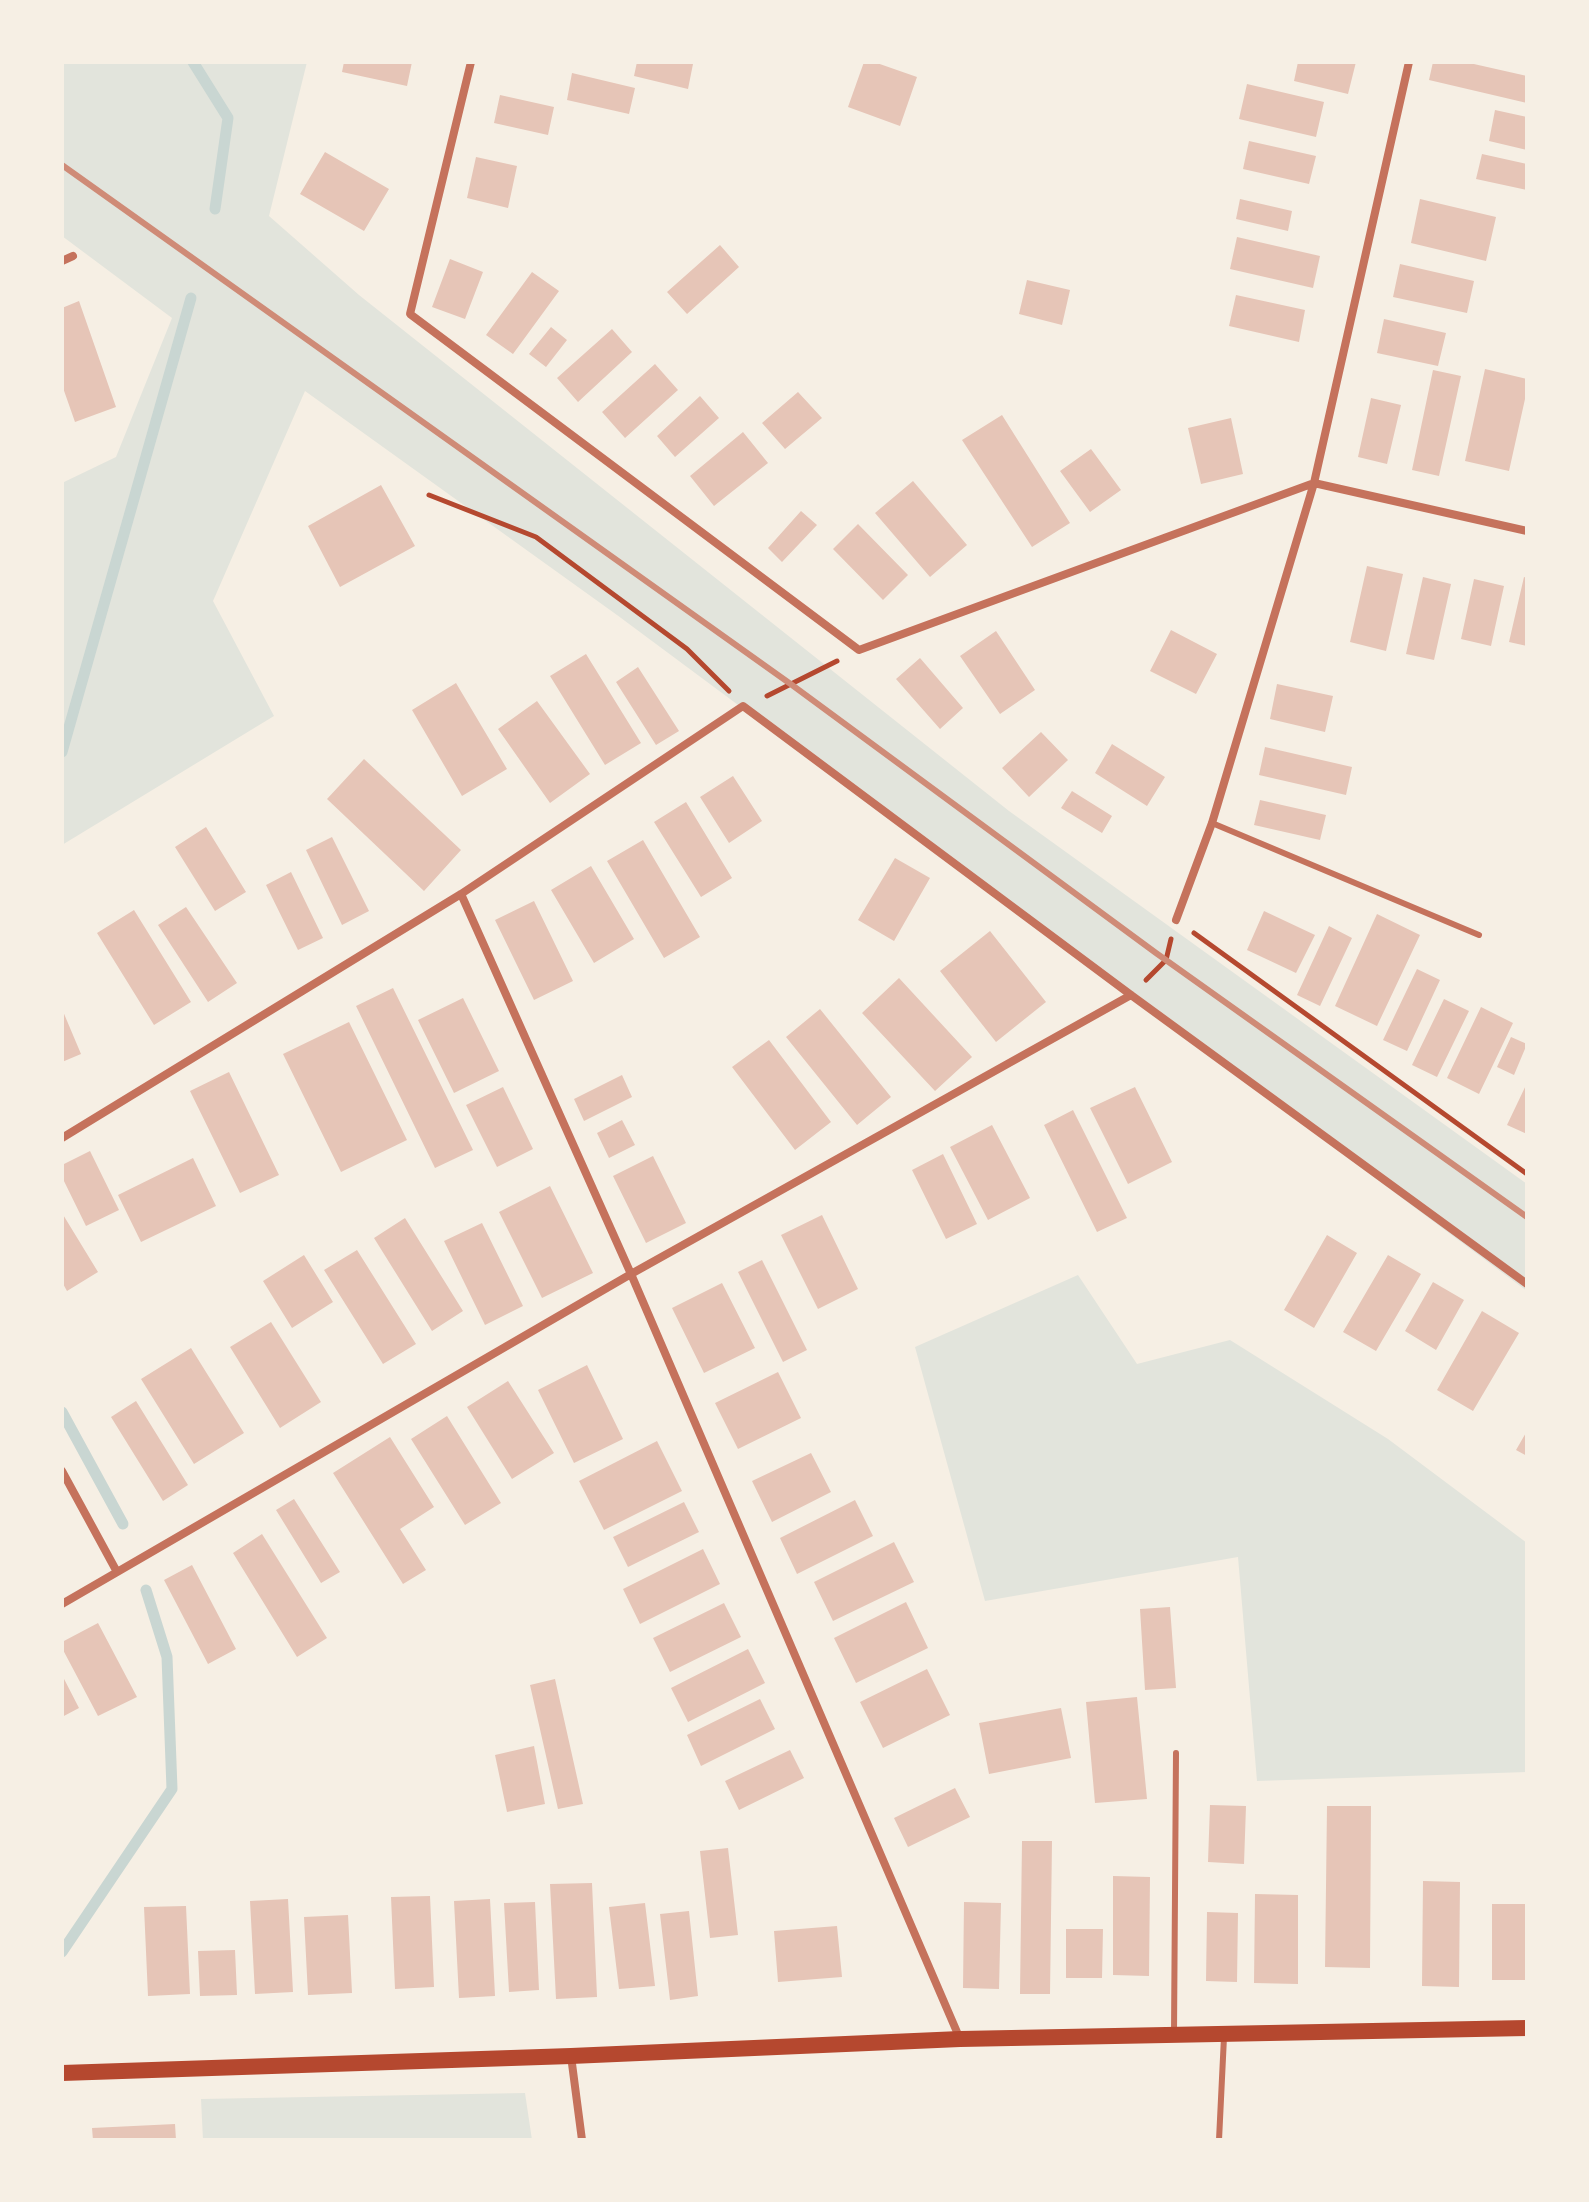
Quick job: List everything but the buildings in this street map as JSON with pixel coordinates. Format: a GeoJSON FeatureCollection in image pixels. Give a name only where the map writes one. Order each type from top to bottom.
{"type":"FeatureCollection","features":[{"type":"Feature","properties":{"kind":"main road"},"geometry":{"type":"LineString","coordinates":[[62,2073],[960,2039],[1527,2028]]}},
{"type":"Feature","properties":{"kind":"street"},"geometry":{"type":"LineString","coordinates":[[471,62],[410,314],[859,650],[1314,483],[1527,531]]}},
{"type":"Feature","properties":{"kind":"street"},"geometry":{"type":"LineString","coordinates":[[1176,920],[1212,823],[1314,483],[1409,62]]}},
{"type":"Feature","properties":{"kind":"street"},"geometry":{"type":"LineString","coordinates":[[62,261],[73,256]]}},
{"type":"Feature","properties":{"kind":"street"},"geometry":{"type":"LineString","coordinates":[[62,1138],[461,894],[743,706],[1527,1284]]}},
{"type":"Feature","properties":{"kind":"street"},"geometry":{"type":"LineString","coordinates":[[461,894],[631,1274],[960,2039]]}},
{"type":"Feature","properties":{"kind":"street"},"geometry":{"type":"LineString","coordinates":[[62,1604],[631,1274],[1131,995]]}},
{"type":"Feature","properties":{"kind":"street"},"geometry":{"type":"LineString","coordinates":[[62,1471],[117,1572]]}},
{"type":"Feature","properties":{"kind":"street"},"geometry":{"type":"LineString","coordinates":[[571,2056],[582,2140]]}},
{"type":"Feature","properties":{"kind":"lane"},"geometry":{"type":"LineString","coordinates":[[1212,823],[1479,935]]}},
{"type":"Feature","properties":{"kind":"lane"},"geometry":{"type":"LineString","coordinates":[[1174,2035],[1176,1753]]}},
{"type":"Feature","properties":{"kind":"lane"},"geometry":{"type":"LineString","coordinates":[[1219,2140],[1225,2034]]}},
{"type":"Feature","properties":{"kind":"path"},"geometry":{"type":"LineString","coordinates":[[429,495],[536,537],[687,649],[743,706],[859,650]]}},
{"type":"Feature","properties":{"kind":"path"},"geometry":{"type":"LineString","coordinates":[[1131,995],[1166,960],[1176,920],[1527,1174]]}},
{"type":"Feature","properties":{"kind":"shaded area"},"geometry":{"type":"Polygon","coordinates":[[[62,62],[307,62],[269,216],[359,295],[1009,811],[1527,1184],[1527,1291],[617,615],[305,391],[213,601],[274,716],[62,845],[62,483],[116,457],[172,318],[62,236],[62,62]]]}},
{"type":"Feature","properties":{"kind":"shaded area"},"geometry":{"type":"Polygon","coordinates":[[[1078,1275],[1137,1364],[1230,1340],[1388,1439],[1527,1543],[1527,1772],[1257,1781],[1238,1557],[985,1601],[915,1347],[1078,1275]]]}},
{"type":"Feature","properties":{"kind":"shaded area"},"geometry":{"type":"Polygon","coordinates":[[[525,2093],[532,2140],[203,2140],[201,2099],[525,2093]]]}},
{"type":"Feature","properties":{"kind":"waterway"},"geometry":{"type":"LineString","coordinates":[[193,62],[228,118],[215,209]]}},
{"type":"Feature","properties":{"kind":"waterway"},"geometry":{"type":"LineString","coordinates":[[62,752],[191,298]]}},
{"type":"Feature","properties":{"kind":"waterway"},"geometry":{"type":"LineString","coordinates":[[62,1412],[123,1524]]}},
{"type":"Feature","properties":{"kind":"waterway"},"geometry":{"type":"LineString","coordinates":[[62,1952],[172,1789],[167,1657],[146,1590]]}},
{"type":"Feature","properties":{"kind":"railway"},"geometry":{"type":"LineString","coordinates":[[62,165],[792,685],[1156,953],[1527,1217]]}}]}
